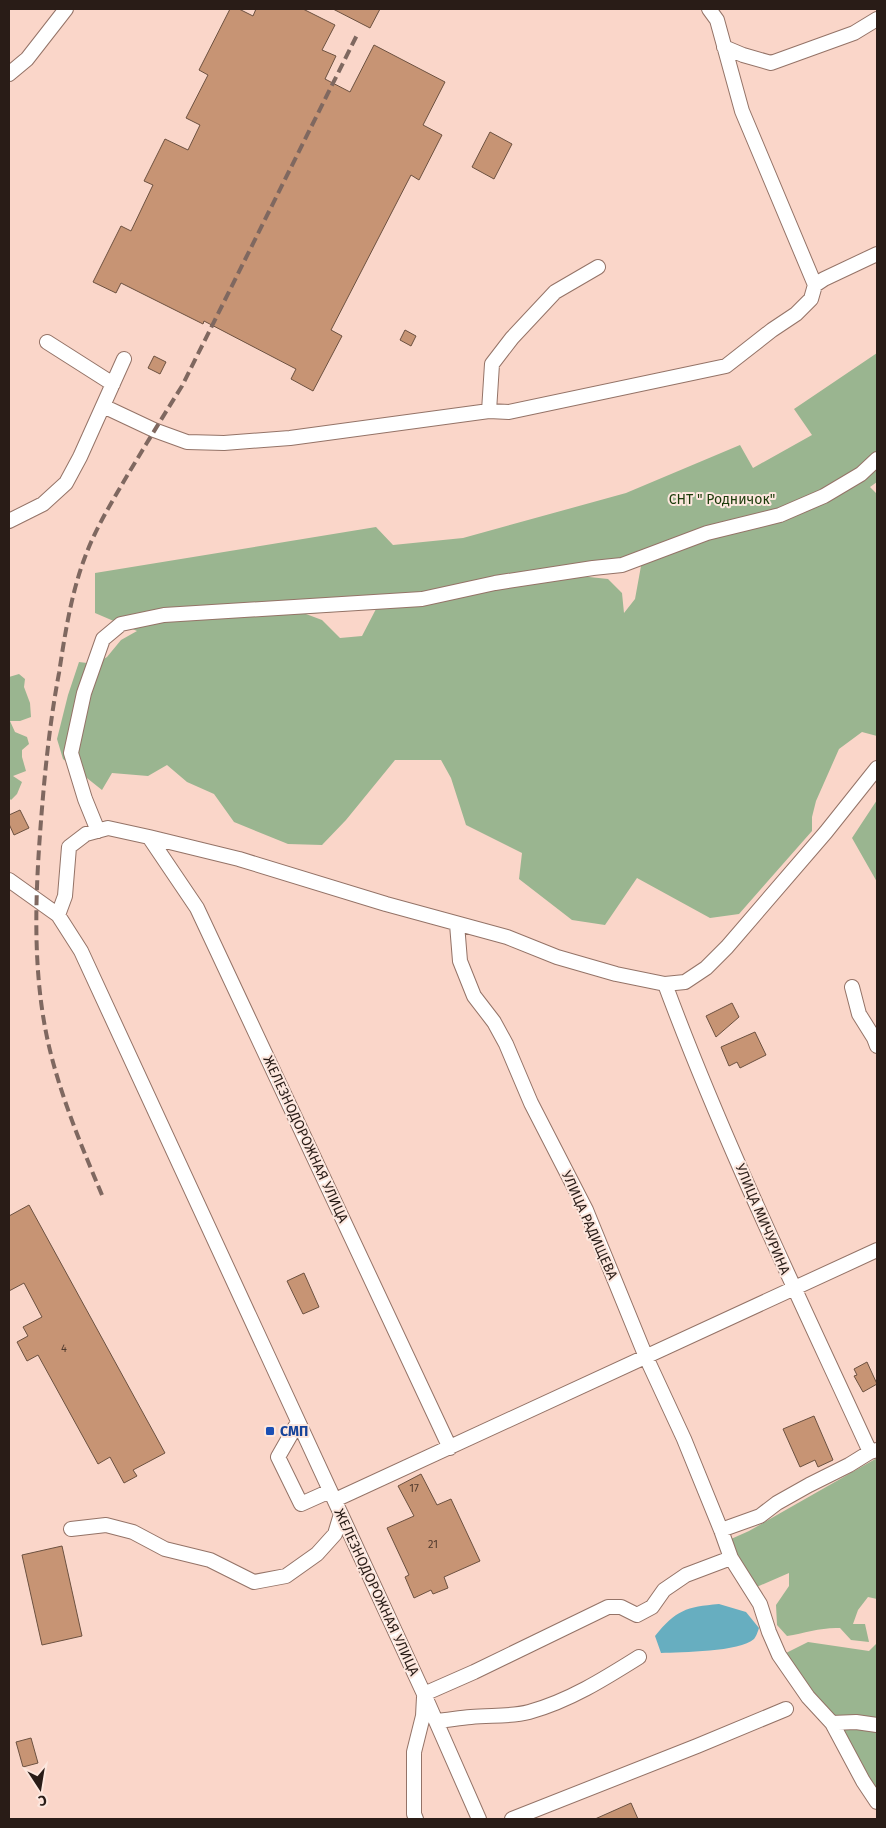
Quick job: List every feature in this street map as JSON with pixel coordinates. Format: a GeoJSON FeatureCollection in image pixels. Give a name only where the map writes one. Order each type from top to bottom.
{"type":"FeatureCollection","features":[{"type":"Feature","properties":{"kind":"street"},"geometry":{"type":"LineString","coordinates":[[9,74],[27,59],[66,9]]}},
{"type":"Feature","properties":{"kind":"street"},"geometry":{"type":"LineString","coordinates":[[103,406],[154,430],[187,442],[224,443],[290,438],[489,411],[509,412],[726,366],[796,314],[811,299],[815,285],[742,111],[717,20],[709,9]]}},
{"type":"Feature","properties":{"kind":"street"},"geometry":{"type":"LineString","coordinates":[[724,47],[771,63],[798,55],[854,33],[877,19]]}},
{"type":"Feature","properties":{"kind":"street"},"geometry":{"type":"LineString","coordinates":[[815,285],[877,254]]}},
{"type":"Feature","properties":{"kind":"street"},"geometry":{"type":"LineString","coordinates":[[489,411],[492,364],[512,338],[555,292],[598,267]]}},
{"type":"Feature","properties":{"kind":"street"},"geometry":{"type":"LineString","coordinates":[[47,342],[113,384]]}},
{"type":"Feature","properties":{"kind":"street"},"geometry":{"type":"LineString","coordinates":[[9,521],[44,504],[66,483],[80,457],[124,358]]}},
{"type":"Feature","properties":{"kind":"street"},"geometry":{"type":"LineString","coordinates":[[98,831],[70,753],[84,693],[103,639],[121,624],[164,615],[422,599],[495,583],[622,565],[707,533],[780,515],[824,496],[861,474],[877,459]]}},
{"type":"Feature","properties":{"kind":"street"},"geometry":{"type":"LineString","coordinates":[[9,880],[58,915],[65,896],[69,847],[86,834],[108,828],[239,859],[507,937],[566,960],[616,974],[665,984],[686,982],[706,968],[727,947],[826,832],[877,768]]}},
{"type":"Feature","properties":{"kind":"street","name":"ЖЕЛЕЗНОДОРОЖНАЯ УЛИЦА"},"geometry":{"type":"LineString","coordinates":[[149,837],[197,908],[450,1448]]}},
{"type":"Feature","properties":{"kind":"street","name":"ЖЕЛЕЗНОДОРОЖНАЯ УЛИЦА"},"geometry":{"type":"LineString","coordinates":[[58,915],[81,951],[424,1694],[479,1819]]}},
{"type":"Feature","properties":{"kind":"street","name":"УЛИЦА РАДИЩЕВА"},"geometry":{"type":"LineString","coordinates":[[458,924],[460,960],[474,996],[494,1022],[506,1044],[531,1103],[586,1210],[646,1357],[684,1440],[731,1558],[760,1604],[769,1632],[780,1655],[808,1697],[832,1723]]}},
{"type":"Feature","properties":{"kind":"street","name":"УЛИЦА МИЧУРИНА"},"geometry":{"type":"LineString","coordinates":[[665,984],[688,1047],[793,1289],[873,1451]]}},
{"type":"Feature","properties":{"kind":"street"},"geometry":{"type":"LineString","coordinates":[[852,988],[859,1014],[877,1046]]}},
{"type":"Feature","properties":{"kind":"street"},"geometry":{"type":"LineString","coordinates":[[298,1422],[278,1457],[301,1504],[333,1496],[450,1448],[877,1250]]}},
{"type":"Feature","properties":{"kind":"street"},"geometry":{"type":"LineString","coordinates":[[721,1530],[760,1516],[777,1503],[873,1451]]}},
{"type":"Feature","properties":{"kind":"street"},"geometry":{"type":"LineString","coordinates":[[71,1529],[106,1525],[133,1532],[165,1549],[210,1560],[254,1582],[286,1576],[317,1554],[335,1534],[341,1514]]}},
{"type":"Feature","properties":{"kind":"street"},"geometry":{"type":"LineString","coordinates":[[416,1819],[414,1814],[414,1752],[423,1716],[424,1694],[608,1607],[621,1606],[637,1615],[652,1607],[664,1590],[686,1575],[731,1558]]}},
{"type":"Feature","properties":{"kind":"street"},"geometry":{"type":"LineString","coordinates":[[436,1721],[528,1712],[566,1699],[609,1677],[640,1657]]}},
{"type":"Feature","properties":{"kind":"street"},"geometry":{"type":"LineString","coordinates":[[512,1819],[698,1746],[786,1709]]}},
{"type":"Feature","properties":{"kind":"street"},"geometry":{"type":"LineString","coordinates":[[877,1725],[856,1722],[832,1723],[877,1802]]}},
{"type":"Feature","properties":{"kind":"green space","name":"СНТ \" Родничок\""},"geometry":{"type":"Polygon","coordinates":[[[877,353],[877,482],[870,487],[877,494],[877,736],[862,732],[839,749],[816,801],[812,817],[812,831],[739,914],[710,918],[637,878],[605,925],[572,920],[519,879],[522,853],[466,825],[451,778],[441,760],[395,760],[346,820],[322,845],[288,844],[234,822],[214,794],[187,782],[167,765],[148,776],[112,773],[102,790],[63,759],[57,739],[68,695],[79,662],[95,664],[107,657],[121,640],[137,631],[95,613],[95,573],[376,527],[393,545],[463,538],[626,493],[740,445],[753,468],[812,435],[794,409],[877,353]],[[641,566],[580,576],[608,579],[622,593],[624,613],[635,599],[641,566]],[[376,609],[306,614],[322,620],[340,638],[362,636],[376,609]]]}},
{"type":"Feature","properties":{"kind":"green space"},"geometry":{"type":"Polygon","coordinates":[[[19,674],[25,679],[24,687],[30,703],[31,717],[20,721],[10,721],[15,732],[27,737],[29,744],[22,750],[26,771],[13,776],[22,782],[17,794],[11,800],[9,798],[9,677],[19,674]]]}},
{"type":"Feature","properties":{"kind":"green space"},"geometry":{"type":"Polygon","coordinates":[[[877,800],[877,882],[852,838],[877,800]]]}},
{"type":"Feature","properties":{"kind":"green space"},"geometry":{"type":"Polygon","coordinates":[[[877,1458],[877,1599],[868,1597],[858,1610],[853,1624],[865,1624],[869,1642],[851,1640],[840,1628],[820,1629],[787,1636],[777,1625],[776,1605],[789,1586],[789,1573],[752,1589],[731,1539],[749,1531],[877,1458]]]}},
{"type":"Feature","properties":{"kind":"green space"},"geometry":{"type":"Polygon","coordinates":[[[808,1642],[869,1651],[877,1643],[877,1797],[784,1654],[808,1642]]]}},
{"type":"Feature","properties":{"kind":"water"},"geometry":{"type":"Polygon","coordinates":[[[719,1604],[746,1612],[759,1628],[754,1639],[736,1647],[724,1649],[661,1653],[655,1636],[669,1620],[682,1611],[719,1604]]]}},
{"type":"Feature","properties":{"kind":"building"},"geometry":{"type":"Polygon","coordinates":[[[230,9],[239,9],[253,16],[256,9],[303,9],[335,25],[322,50],[336,56],[325,79],[350,92],[374,45],[445,82],[423,125],[442,135],[419,180],[411,175],[331,330],[342,336],[313,391],[291,379],[296,369],[204,321],[203,324],[121,283],[116,293],[93,282],[121,226],[131,231],[153,185],[144,181],[165,139],[188,150],[200,125],[186,118],[208,75],[199,70],[230,9]]]}},
{"type":"Feature","properties":{"kind":"building"},"geometry":{"type":"Polygon","coordinates":[[[333,9],[380,9],[370,28],[333,9]]]}},
{"type":"Feature","properties":{"kind":"building"},"geometry":{"type":"Polygon","coordinates":[[[490,132],[512,144],[494,179],[472,167],[490,132]]]}},
{"type":"Feature","properties":{"kind":"building"},"geometry":{"type":"Polygon","coordinates":[[[405,330],[416,336],[411,346],[400,340],[405,330]]]}},
{"type":"Feature","properties":{"kind":"building"},"geometry":{"type":"Polygon","coordinates":[[[154,356],[166,362],[160,374],[148,368],[154,356]]]}},
{"type":"Feature","properties":{"kind":"building"},"geometry":{"type":"Polygon","coordinates":[[[20,810],[29,828],[14,835],[9,824],[9,815],[20,810]]]}},
{"type":"Feature","properties":{"kind":"building"},"geometry":{"type":"Polygon","coordinates":[[[732,1003],[739,1017],[716,1037],[706,1016],[732,1003]]]}},
{"type":"Feature","properties":{"kind":"building"},"geometry":{"type":"Polygon","coordinates":[[[755,1032],[766,1055],[740,1068],[737,1062],[729,1066],[721,1047],[755,1032]]]}},
{"type":"Feature","properties":{"kind":"building"},"geometry":{"type":"Polygon","coordinates":[[[29,1205],[165,1453],[133,1470],[137,1476],[124,1483],[110,1457],[98,1464],[38,1355],[27,1361],[17,1342],[28,1336],[23,1327],[42,1317],[24,1283],[9,1291],[9,1216],[29,1205]]]}},
{"type":"Feature","properties":{"kind":"building"},"geometry":{"type":"Polygon","coordinates":[[[304,1273],[319,1307],[303,1314],[287,1281],[304,1273]]]}},
{"type":"Feature","properties":{"kind":"building"},"geometry":{"type":"Polygon","coordinates":[[[867,1362],[877,1384],[863,1392],[854,1376],[857,1375],[854,1369],[867,1362]]]}},
{"type":"Feature","properties":{"kind":"building"},"geometry":{"type":"Polygon","coordinates":[[[814,1416],[833,1460],[818,1467],[815,1460],[800,1467],[783,1429],[814,1416]]]}},
{"type":"Feature","properties":{"kind":"building"},"geometry":{"type":"Polygon","coordinates":[[[421,1474],[437,1505],[451,1499],[480,1561],[444,1577],[448,1588],[433,1594],[431,1590],[414,1598],[405,1577],[409,1575],[387,1528],[414,1516],[398,1486],[421,1474]]]}},
{"type":"Feature","properties":{"kind":"building"},"geometry":{"type":"Polygon","coordinates":[[[62,1546],[82,1636],[42,1645],[22,1555],[62,1546]]]}},
{"type":"Feature","properties":{"kind":"building"},"geometry":{"type":"Polygon","coordinates":[[[31,1738],[38,1763],[23,1767],[16,1742],[31,1738]]]}},
{"type":"Feature","properties":{"kind":"building"},"geometry":{"type":"Polygon","coordinates":[[[631,1803],[638,1819],[595,1819],[631,1803]]]}},
{"type":"Feature","properties":{"kind":"railway"},"geometry":{"type":"LineString","coordinates":[[102,1195],[72,1120],[53,1062],[43,1016],[36,938],[37,886],[45,773],[55,693],[72,600],[80,571],[98,527],[182,386],[358,33]]}},
{"type":"Feature","properties":{"kind":"place","name":"СМП"},"geometry":{"type":"Point","coordinates":[270,1431]}}]}
